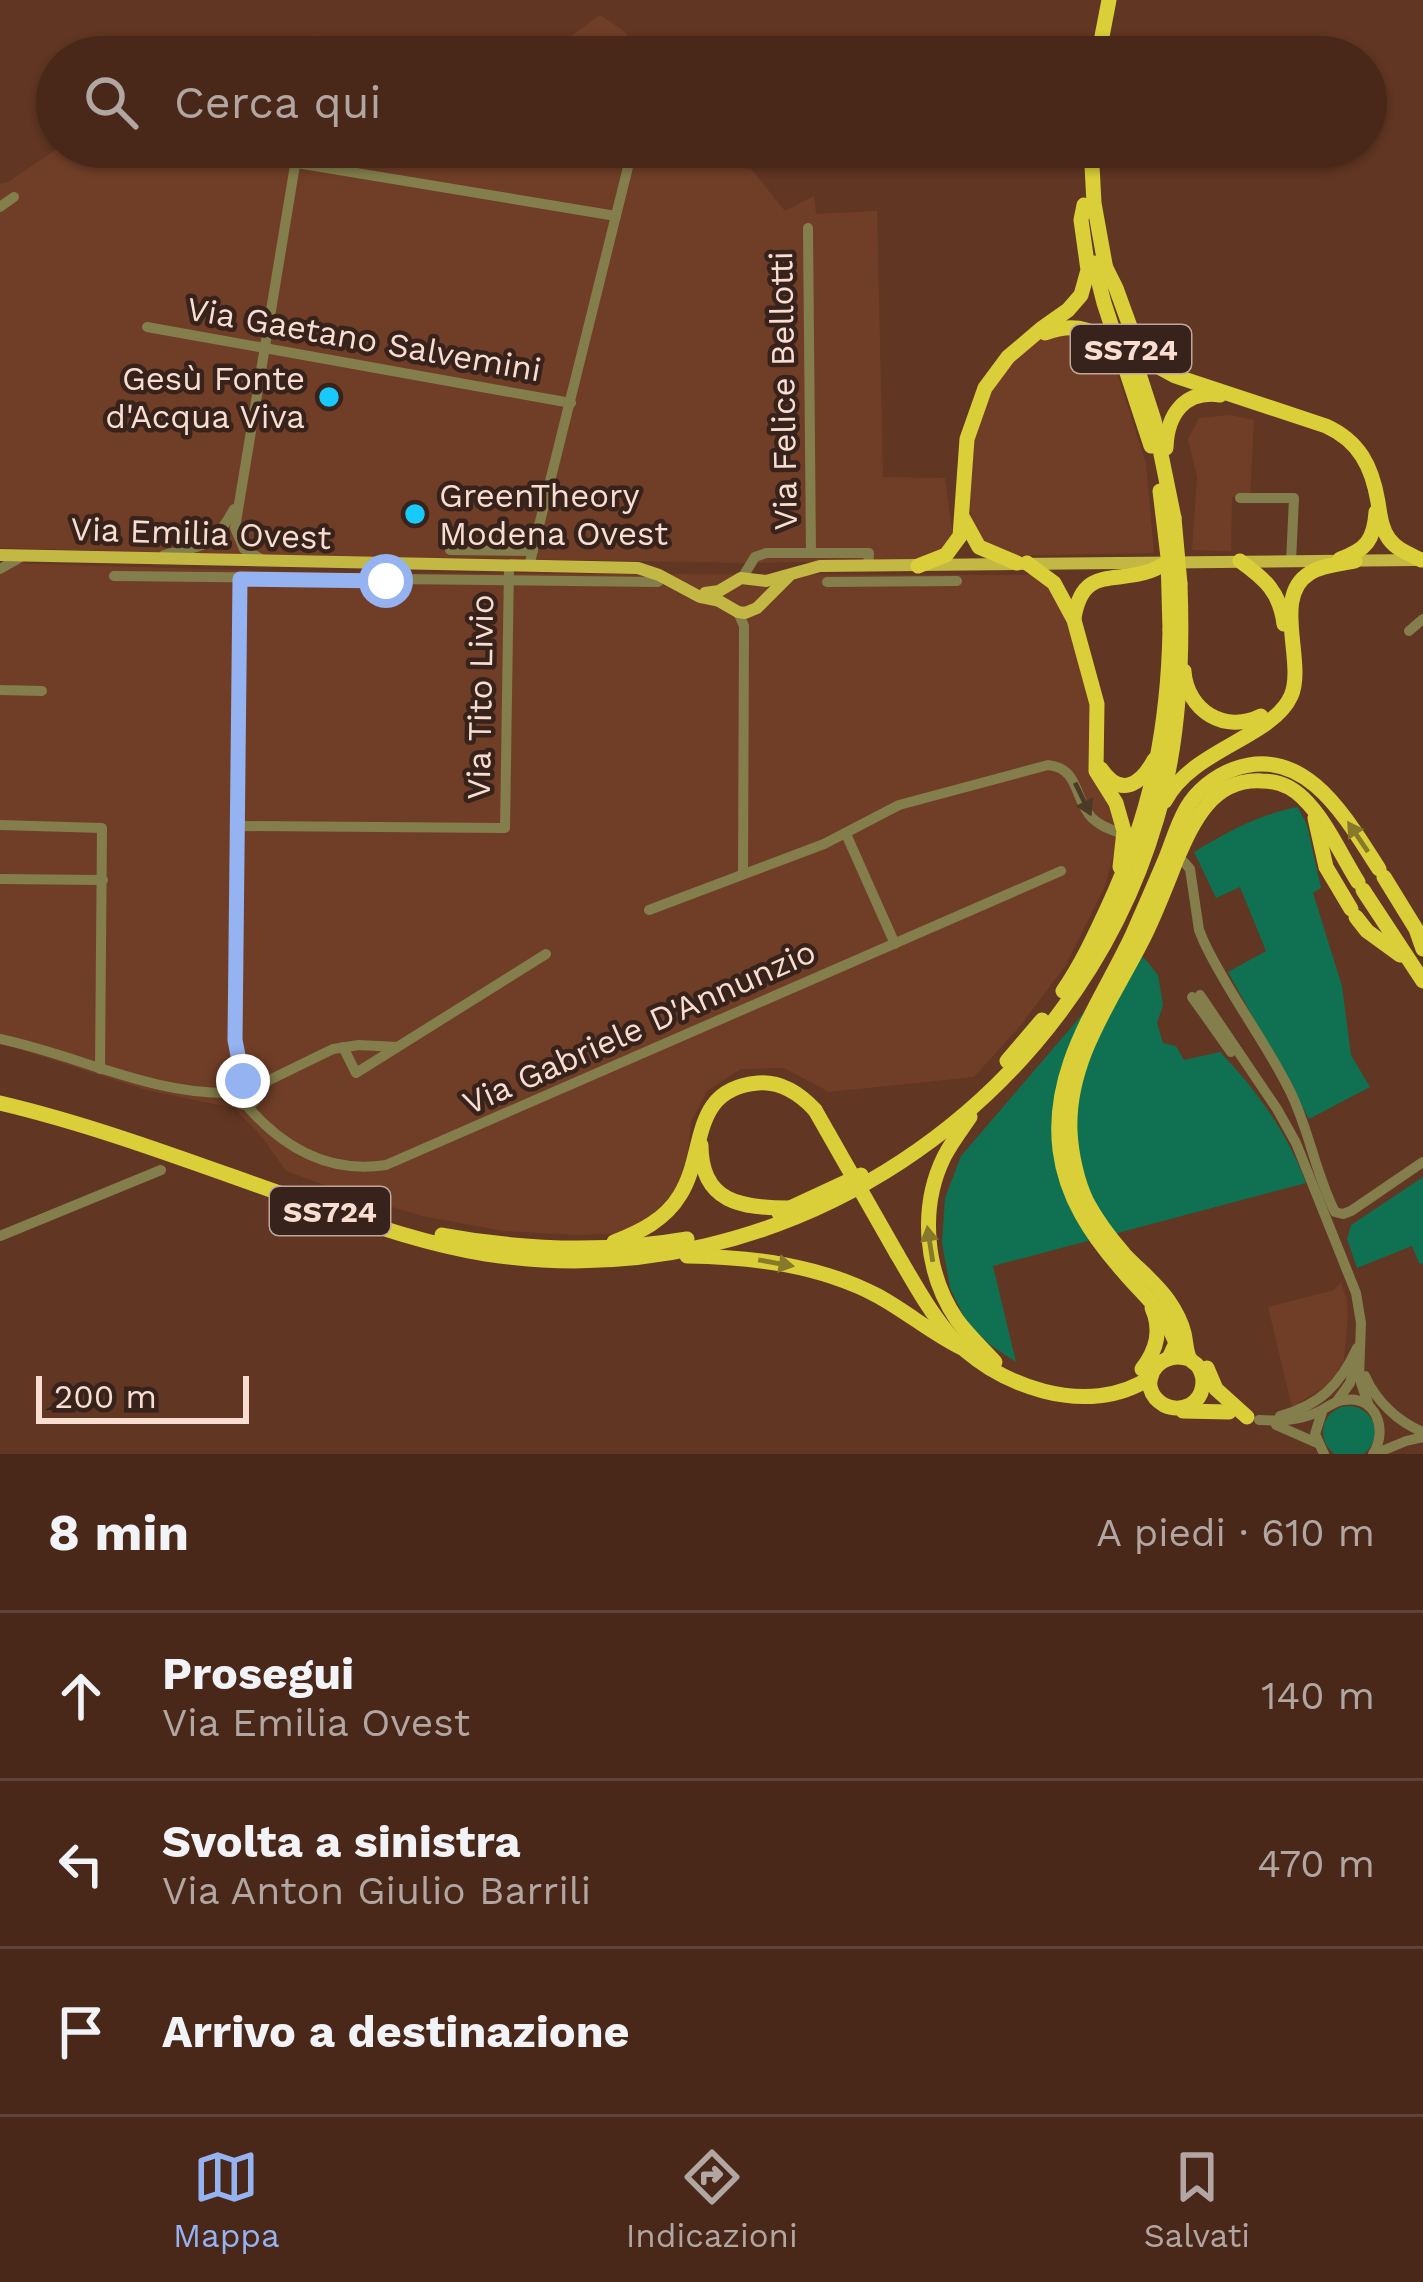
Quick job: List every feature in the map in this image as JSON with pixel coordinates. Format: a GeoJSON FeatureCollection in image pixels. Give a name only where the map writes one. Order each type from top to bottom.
{"type":"FeatureCollection","features":[{"type":"Feature","properties":{"kind":"highway"},"geometry":{"type":"LineString","coordinates":[[1092,36],[1098,0]]}},
{"type":"Feature","properties":{"kind":"highway"},"geometry":{"type":"LineString","coordinates":[[1101,36],[1109,0]]}},
{"type":"Feature","properties":{"kind":"highway","name":"SS724"},"geometry":{"type":"LineString","coordinates":[[1082,168],[1099,284],[1165,491]]}},
{"type":"Feature","properties":{"kind":"highway","name":"SS724"},"geometry":{"type":"LineString","coordinates":[[0,1103],[106,1134],[396,1233],[445,1246],[528,1258],[590,1261],[660,1255],[772,1226],[835,1200],[919,1150],[982,1100],[1034,1046],[1091,969],[1129,896],[1158,815],[1173,734],[1177,632],[1168,557],[1166,469],[1149,400],[1104,265],[1093,168]]}},
{"type":"Feature","properties":{"kind":"highway"},"geometry":{"type":"LineString","coordinates":[[918,573],[946,555],[960,536],[967,439],[978,403],[997,370],[1069,310],[1084,289],[1088,270],[1081,220],[1084,202]]}},
{"type":"Feature","properties":{"kind":"highway"},"geometry":{"type":"LineString","coordinates":[[1104,265],[1136,343],[1147,358],[1175,376],[1342,434],[1372,473],[1389,539],[1422,560]]}},
{"type":"Feature","properties":{"kind":"highway"},"geometry":{"type":"LineString","coordinates":[[1031,338],[1067,327],[1095,332],[1113,350],[1139,405]]}},
{"type":"Feature","properties":{"kind":"highway"},"geometry":{"type":"LineString","coordinates":[[1166,469],[1167,429],[1179,406],[1199,395],[1239,398]]}},
{"type":"Feature","properties":{"kind":"highway"},"geometry":{"type":"LineString","coordinates":[[1332,562],[1360,551],[1372,540],[1377,491]]}},
{"type":"Feature","properties":{"kind":"highway"},"geometry":{"type":"LineString","coordinates":[[963,517],[979,547],[1022,563],[1054,583],[1074,620],[1097,704],[1096,771],[1116,803],[1124,831],[1117,888]]}},
{"type":"Feature","properties":{"kind":"highway"},"geometry":{"type":"LineString","coordinates":[[1177,632],[1186,688],[1207,714],[1241,723],[1262,716],[1276,704],[1288,679],[1284,616],[1272,586],[1240,561]]}},
{"type":"Feature","properties":{"kind":"highway"},"geometry":{"type":"LineString","coordinates":[[1158,815],[1190,768],[1283,707],[1294,681],[1291,621],[1296,589],[1309,573],[1355,561]]}},
{"type":"Feature","properties":{"kind":"highway"},"geometry":{"type":"LineString","coordinates":[[1074,620],[1079,596],[1089,584],[1150,572],[1168,562]]}},
{"type":"Feature","properties":{"kind":"highway","name":"SS724"},"geometry":{"type":"LineString","coordinates":[[0,1093],[110,1124],[424,1231],[526,1246],[628,1247],[691,1238],[792,1208],[862,1174],[929,1131],[993,1078],[1073,977],[1117,888],[1147,810],[1177,632]]}},
{"type":"Feature","properties":{"kind":"highway"},"geometry":{"type":"LineString","coordinates":[[1096,755],[1108,779],[1127,785],[1145,776],[1159,752]]}},
{"type":"Feature","properties":{"kind":"highway"},"geometry":{"type":"LineString","coordinates":[[1106,1395],[1151,1378],[1176,1343],[1166,1318],[1091,1232],[1070,1193],[1060,1153],[1060,1095],[1077,1040],[1131,937],[1187,807],[1211,781],[1255,764],[1289,769],[1307,778],[1336,805],[1382,873],[1423,949]]}},
{"type":"Feature","properties":{"kind":"highway"},"geometry":{"type":"LineString","coordinates":[[1253,1419],[1216,1389],[1165,1295],[1120,1250],[1086,1200],[1070,1129],[1084,1047],[1147,931],[1189,830],[1209,801],[1235,783],[1270,781],[1295,791],[1313,811],[1423,981]]}},
{"type":"Feature","properties":{"kind":"highway"},"geometry":{"type":"LineString","coordinates":[[1313,811],[1326,867],[1353,913],[1367,932],[1408,961]]}},
{"type":"Feature","properties":{"kind":"highway"},"geometry":{"type":"LineString","coordinates":[[600,1248],[650,1226],[673,1206],[689,1178],[701,1126],[713,1103],[752,1084],[789,1089],[815,1110],[897,1254],[949,1334],[966,1350]]}},
{"type":"Feature","properties":{"kind":"highway"},"geometry":{"type":"LineString","coordinates":[[982,1100],[939,1169],[927,1225],[943,1296],[968,1334],[1010,1377]]}},
{"type":"Feature","properties":{"kind":"highway"},"geometry":{"type":"LineString","coordinates":[[701,1126],[701,1156],[709,1178],[725,1197],[751,1208],[792,1208]]}},
{"type":"Feature","properties":{"kind":"highway"},"geometry":{"type":"LineString","coordinates":[[660,1255],[767,1261],[826,1274],[878,1296],[1010,1377],[1060,1395],[1141,1392],[1176,1408],[1187,1406],[1199,1395],[1202,1373],[1190,1359],[1183,1330]]}},
{"type":"Feature","properties":{"kind":"highway"},"geometry":{"type":"LineString","coordinates":[[1106,1395],[1137,1376],[1154,1350],[1158,1323],[1146,1295]]}},
{"type":"Feature","properties":{"kind":"highway"},"geometry":{"type":"LineString","coordinates":[[1170,1356],[1190,1359]]}},
{"type":"Feature","properties":{"kind":"highway"},"geometry":{"type":"LineString","coordinates":[[1151,1378],[1154,1396]]}},
{"type":"Feature","properties":{"kind":"highway"},"geometry":{"type":"LineString","coordinates":[[1106,1395],[1141,1399],[1171,1411],[1225,1411]]}},
{"type":"Feature","properties":{"kind":"main road","name":"Via Emilia Ovest"},"geometry":{"type":"LineString","coordinates":[[0,555],[330,563],[509,573],[530,566],[638,568],[700,593],[745,578],[766,581],[820,566],[918,573],[1022,563],[1422,560]]}},
{"type":"Feature","properties":{"kind":"main road"},"geometry":{"type":"LineString","coordinates":[[745,612],[789,576]]}},
{"type":"Feature","properties":{"kind":"main road"},"geometry":{"type":"LineString","coordinates":[[745,578],[761,590],[745,612],[726,595],[745,578]]}},
{"type":"Feature","properties":{"kind":"main road","name":"Via Emilia Ovest"},"geometry":{"type":"LineString","coordinates":[[685,588],[745,612]]}},
{"type":"Feature","properties":{"kind":"street"},"geometry":{"type":"LineString","coordinates":[[218,536],[218,552],[224,560],[232,546],[295,168]]}},
{"type":"Feature","properties":{"kind":"street"},"geometry":{"type":"LineString","coordinates":[[326,168],[616,216]]}},
{"type":"Feature","properties":{"kind":"street"},"geometry":{"type":"LineString","coordinates":[[530,566],[628,168]]}},
{"type":"Feature","properties":{"kind":"street"},"geometry":{"type":"LineString","coordinates":[[0,207],[14,196]]}},
{"type":"Feature","properties":{"kind":"street","name":"Via Felice Bellotti"},"geometry":{"type":"LineString","coordinates":[[808,228],[812,553]]}},
{"type":"Feature","properties":{"kind":"street","name":"Via Gaetano Salvemini"},"geometry":{"type":"LineString","coordinates":[[147,327],[571,403]]}},
{"type":"Feature","properties":{"kind":"street"},"geometry":{"type":"LineString","coordinates":[[1240,498],[1294,498],[1292,562]]}},
{"type":"Feature","properties":{"kind":"street"},"geometry":{"type":"LineString","coordinates":[[152,558],[205,545],[218,536],[238,501]]}},
{"type":"Feature","properties":{"kind":"street"},"geometry":{"type":"LineString","coordinates":[[235,528],[244,549],[266,562]]}},
{"type":"Feature","properties":{"kind":"street"},"geometry":{"type":"LineString","coordinates":[[449,550],[533,550]]}},
{"type":"Feature","properties":{"kind":"street"},"geometry":{"type":"LineString","coordinates":[[745,578],[755,557],[766,553],[868,553],[868,566]]}},
{"type":"Feature","properties":{"kind":"street"},"geometry":{"type":"LineString","coordinates":[[0,569],[25,555]]}},
{"type":"Feature","properties":{"kind":"street"},"geometry":{"type":"LineString","coordinates":[[330,563],[331,580]]}},
{"type":"Feature","properties":{"kind":"street","name":"Via Emilia Ovest"},"geometry":{"type":"LineString","coordinates":[[114,576],[331,580],[509,573],[658,582]]}},
{"type":"Feature","properties":{"kind":"street","name":"Via Tito Livio"},"geometry":{"type":"LineString","coordinates":[[239,826],[506,828],[509,573]]}},
{"type":"Feature","properties":{"kind":"street","name":"Via Emilia Ovest"},"geometry":{"type":"LineString","coordinates":[[827,581],[918,573],[956,581]]}},
{"type":"Feature","properties":{"kind":"street"},"geometry":{"type":"LineString","coordinates":[[240,579],[235,1040],[243,1081]]}},
{"type":"Feature","properties":{"kind":"street"},"geometry":{"type":"LineString","coordinates":[[743,874],[745,612]]}},
{"type":"Feature","properties":{"kind":"street"},"geometry":{"type":"LineString","coordinates":[[1409,631],[1423,619]]}},
{"type":"Feature","properties":{"kind":"street"},"geometry":{"type":"LineString","coordinates":[[0,690],[42,691]]}},
{"type":"Feature","properties":{"kind":"street"},"geometry":{"type":"LineString","coordinates":[[649,910],[846,833],[899,805],[1048,765],[1062,766],[1073,778],[1088,814],[1120,833]]}},
{"type":"Feature","properties":{"kind":"street"},"geometry":{"type":"LineString","coordinates":[[0,825],[102,828],[100,1069]]}},
{"type":"Feature","properties":{"kind":"street"},"geometry":{"type":"LineString","coordinates":[[846,833],[896,944]]}},
{"type":"Feature","properties":{"kind":"street"},"geometry":{"type":"LineString","coordinates":[[1184,862],[1190,869],[1199,930],[1288,1086],[1335,1212],[1351,1211],[1423,1162]]}},
{"type":"Feature","properties":{"kind":"street","name":"Via Gabriele D'Annunzio"},"geometry":{"type":"LineString","coordinates":[[246,1105],[278,1137],[336,1166],[386,1165],[1061,871]]}},
{"type":"Feature","properties":{"kind":"street"},"geometry":{"type":"LineString","coordinates":[[0,879],[103,880]]}},
{"type":"Feature","properties":{"kind":"street"},"geometry":{"type":"LineString","coordinates":[[343,1047],[356,1073],[546,954]]}},
{"type":"Feature","properties":{"kind":"street"},"geometry":{"type":"LineString","coordinates":[[1230,987],[1199,1001],[1296,1143],[1356,1293],[1359,1377],[1381,1425],[1374,1454]]}},
{"type":"Feature","properties":{"kind":"street"},"geometry":{"type":"LineString","coordinates":[[0,1039],[166,1088],[234,1093]]}},
{"type":"Feature","properties":{"kind":"street"},"geometry":{"type":"LineString","coordinates":[[257,1086],[343,1047],[400,1047]]}},
{"type":"Feature","properties":{"kind":"street"},"geometry":{"type":"LineString","coordinates":[[251,1081],[257,1086],[253,1103],[236,1100],[236,1085],[251,1081]]}},
{"type":"Feature","properties":{"kind":"street"},"geometry":{"type":"LineString","coordinates":[[0,1236],[161,1170]]}},
{"type":"Feature","properties":{"kind":"street"},"geometry":{"type":"LineString","coordinates":[[1253,1419],[1299,1419],[1337,1401],[1350,1383],[1359,1343]]}},
{"type":"Feature","properties":{"kind":"street"},"geometry":{"type":"LineString","coordinates":[[1253,1419],[1299,1410],[1336,1385],[1359,1343]]}},
{"type":"Feature","properties":{"kind":"street"},"geometry":{"type":"LineString","coordinates":[[1359,1343],[1370,1387],[1394,1414],[1423,1435]]}},
{"type":"Feature","properties":{"kind":"street"},"geometry":{"type":"LineString","coordinates":[[1199,1395],[1225,1411],[1296,1431],[1320,1448]]}},
{"type":"Feature","properties":{"kind":"street"},"geometry":{"type":"LineString","coordinates":[[1337,1401],[1354,1400],[1369,1406]]}},
{"type":"Feature","properties":{"kind":"street"},"geometry":{"type":"LineString","coordinates":[[1320,1448],[1316,1425],[1324,1410]]}},
{"type":"Feature","properties":{"kind":"street"},"geometry":{"type":"LineString","coordinates":[[1381,1425],[1423,1435]]}},
{"type":"Feature","properties":{"kind":"street"},"geometry":{"type":"LineString","coordinates":[[1374,1454],[1423,1435]]}},
{"type":"Feature","properties":{"kind":"shaded area"},"geometry":{"type":"Polygon","coordinates":[[[600,15],[628,36],[572,36],[600,15]]]}},
{"type":"Feature","properties":{"kind":"shaded area"},"geometry":{"type":"Polygon","coordinates":[[[36,163],[36,168],[750,168],[785,211],[814,196],[816,214],[877,211],[883,477],[945,478],[953,537],[949,546],[923,560],[749,563],[0,548],[0,184],[36,163]]]}},
{"type":"Feature","properties":{"kind":"shaded area"},"geometry":{"type":"Polygon","coordinates":[[[1066,332],[1099,341],[1114,364],[1146,463],[1154,553],[1004,556],[989,552],[972,531],[968,499],[972,442],[996,382],[1016,357],[1043,338],[1066,332]]]}},
{"type":"Feature","properties":{"kind":"shaded area"},"geometry":{"type":"Polygon","coordinates":[[[1230,415],[1254,420],[1250,497],[1232,497],[1231,551],[1192,550],[1197,477],[1188,439],[1199,418],[1230,415]]]}},
{"type":"Feature","properties":{"kind":"shaded area"},"geometry":{"type":"Polygon","coordinates":[[[0,563],[338,573],[1032,575],[1059,595],[1094,707],[1094,734],[1117,826],[1105,886],[1066,965],[974,1077],[829,1092],[784,1068],[741,1069],[707,1091],[691,1122],[678,1186],[654,1216],[615,1234],[503,1231],[422,1216],[286,1171],[234,1108],[146,1090],[0,1043],[0,563]]]}},
{"type":"Feature","properties":{"kind":"shaded area"},"geometry":{"type":"Polygon","coordinates":[[[1341,1282],[1348,1315],[1344,1360],[1323,1388],[1292,1407],[1268,1307],[1334,1290],[1341,1282]]]}},
{"type":"Feature","properties":{"kind":"green space"},"geometry":{"type":"Polygon","coordinates":[[[1298,807],[1307,825],[1321,888],[1313,893],[1342,986],[1351,1055],[1370,1087],[1309,1119],[1228,972],[1266,951],[1240,887],[1216,898],[1194,852],[1244,825],[1298,807]]]}},
{"type":"Feature","properties":{"kind":"green space"},"geometry":{"type":"Polygon","coordinates":[[[1135,953],[1158,975],[1163,1005],[1157,1023],[1163,1043],[1176,1046],[1184,1060],[1220,1052],[1270,1113],[1306,1183],[993,1266],[1016,1362],[968,1325],[950,1288],[942,1243],[945,1198],[961,1156],[1135,953]]]}},
{"type":"Feature","properties":{"kind":"green space"},"geometry":{"type":"Polygon","coordinates":[[[1423,1177],[1423,1264],[1412,1246],[1357,1268],[1347,1239],[1351,1225],[1423,1177]]]}},
{"type":"Feature","properties":{"kind":"green space"},"geometry":{"type":"Polygon","coordinates":[[[1339,1408],[1359,1408],[1373,1422],[1373,1442],[1362,1454],[1336,1454],[1325,1442],[1325,1422],[1339,1408]]]}},
{"type":"Feature","properties":{"kind":"place","name":"Gesù Fonte d'Acqua Viva"},"geometry":{"type":"Point","coordinates":[329,397]}},
{"type":"Feature","properties":{"kind":"place","name":"GreenTheory Modena Ovest"},"geometry":{"type":"Point","coordinates":[415,514]}},
{"type":"Feature","properties":{"kind":"route"},"geometry":{"type":"LineString","coordinates":[[243,1081],[235,1040],[240,579],[386,581]]}}]}
